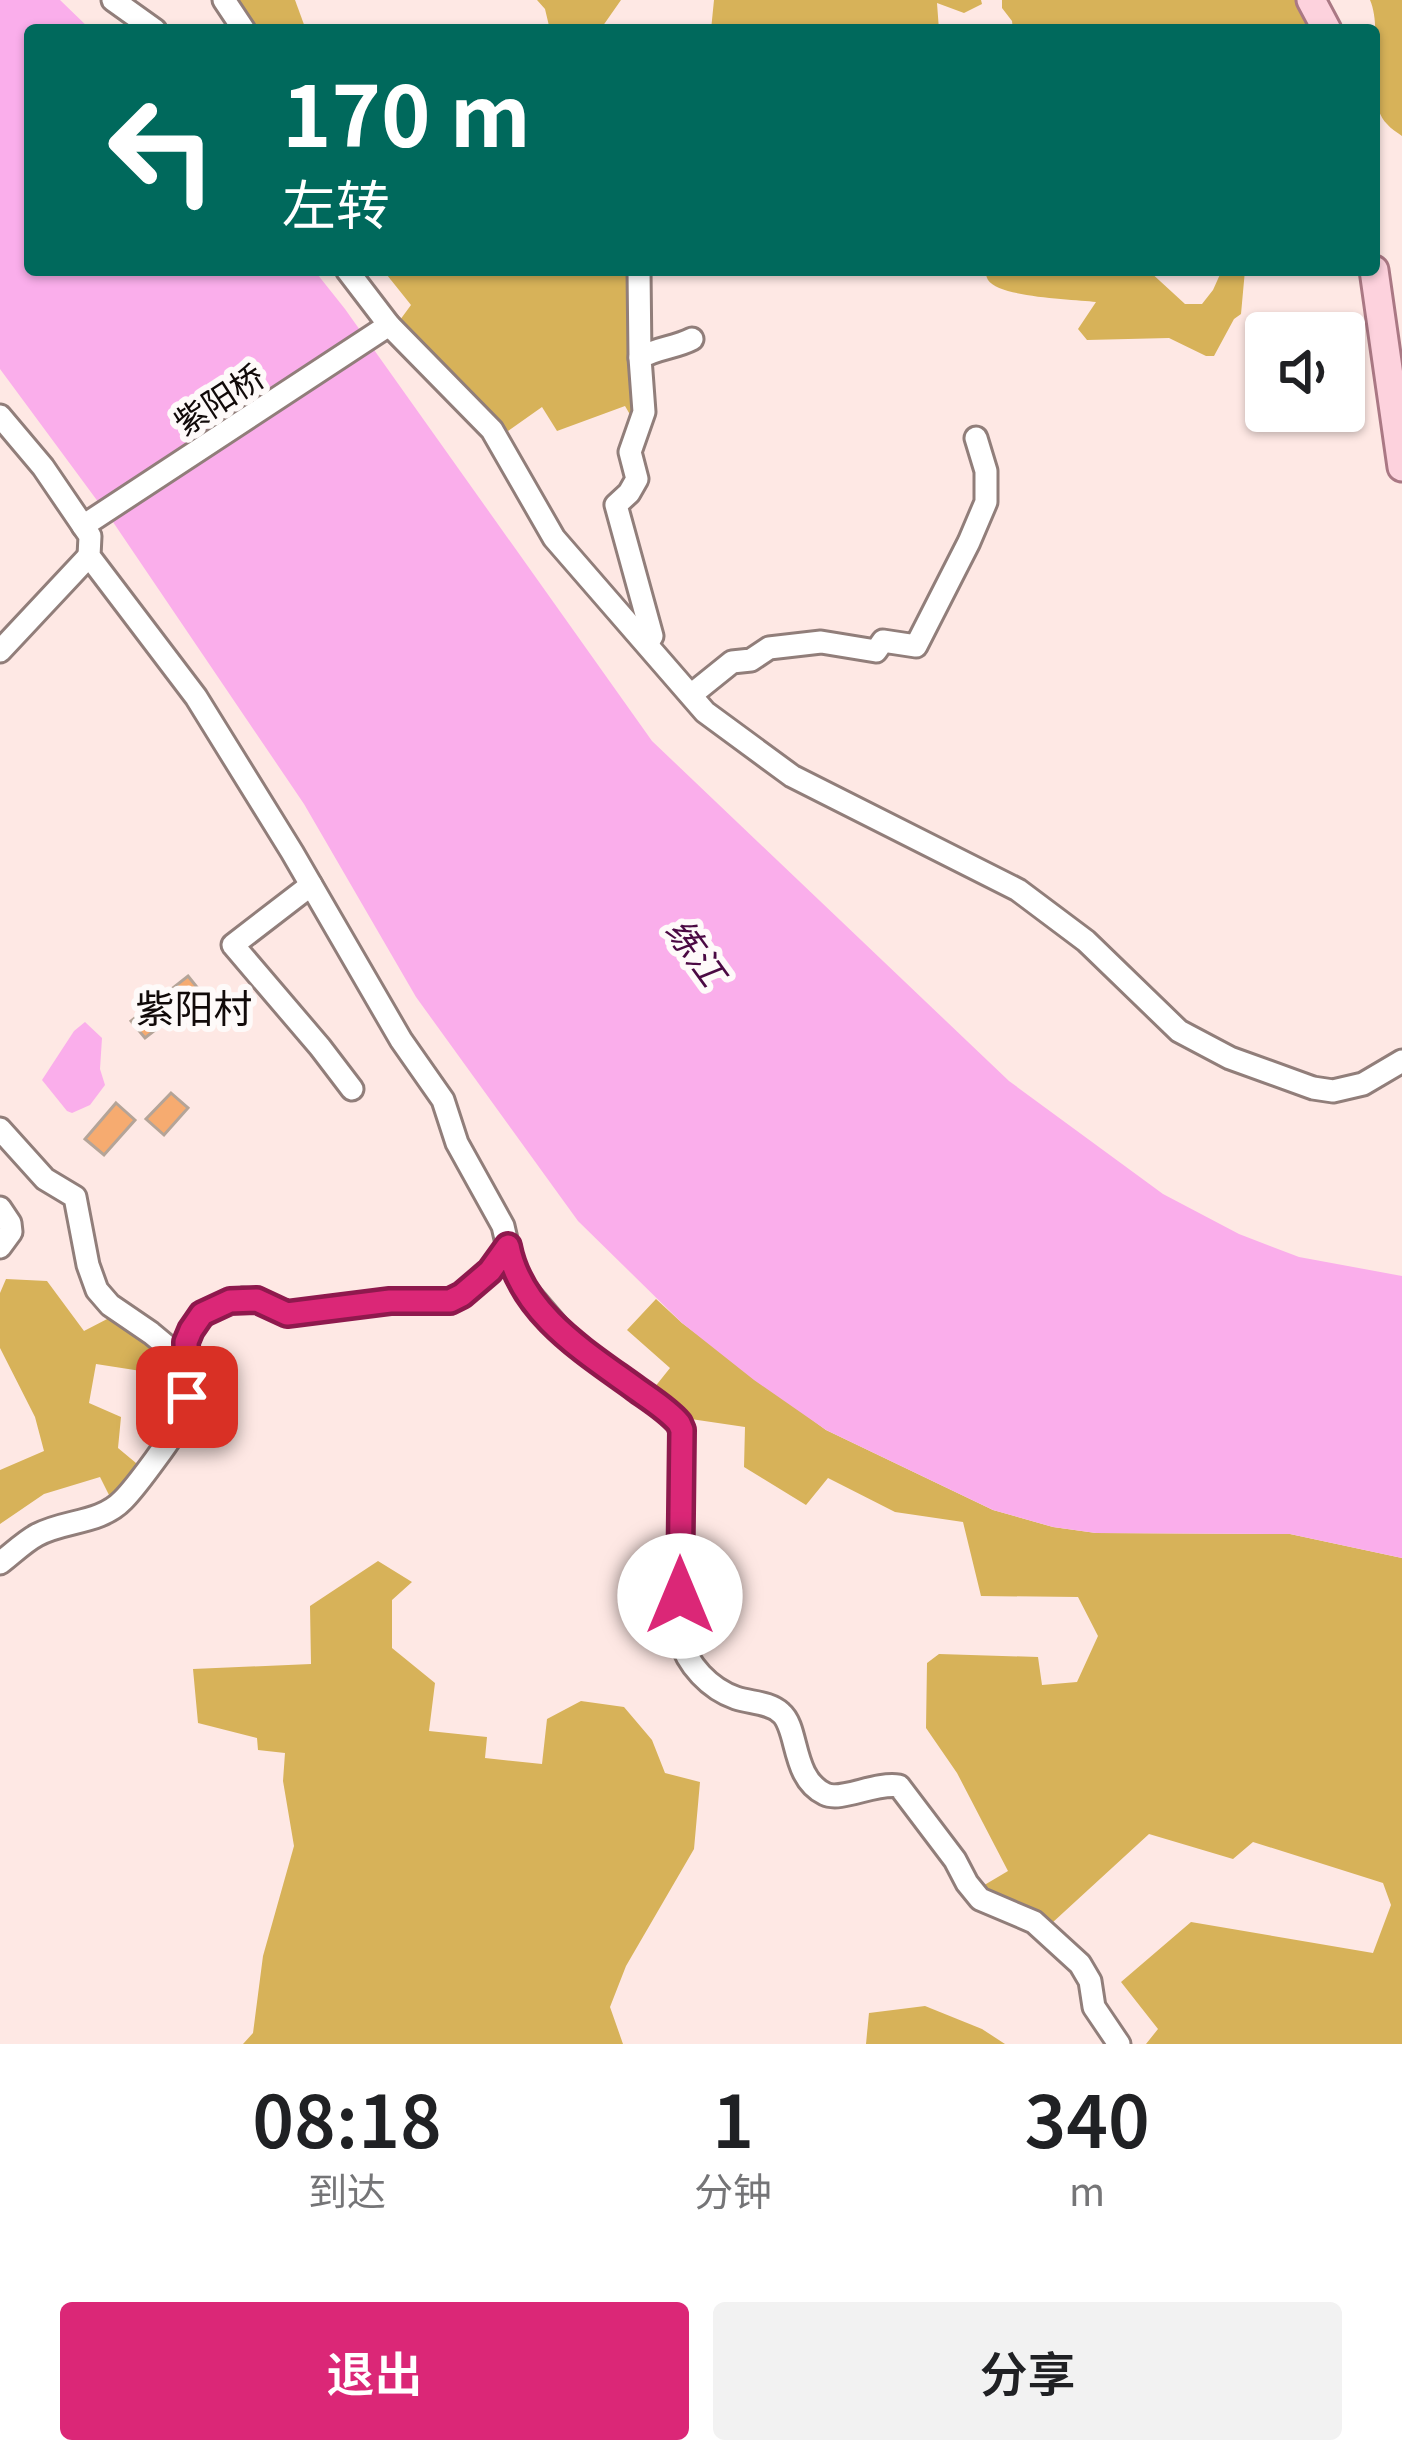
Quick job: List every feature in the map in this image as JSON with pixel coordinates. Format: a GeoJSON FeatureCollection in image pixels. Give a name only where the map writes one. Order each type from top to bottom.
{"type":"FeatureCollection","features":[{"type":"Feature","properties":{"kind":"main road"},"geometry":{"type":"LineString","coordinates":[[1375,276],[1402,467]]}},
{"type":"Feature","properties":{"kind":"street"},"geometry":{"type":"LineString","coordinates":[[113,0],[146,24]]}},
{"type":"Feature","properties":{"kind":"street"},"geometry":{"type":"LineString","coordinates":[[352,276],[389,326],[492,430],[554,538],[706,712],[792,776],[1018,890],[1086,941],[1179,1031],[1196,1040],[1248,1066],[1323,1090],[1353,1088],[1402,1061]]}},
{"type":"Feature","properties":{"kind":"street"},"geometry":{"type":"LineString","coordinates":[[639,276],[644,412],[630,452],[638,479],[616,505],[652,636],[647,644]]}},
{"type":"Feature","properties":{"kind":"street","name":"紫阳桥"},"geometry":{"type":"LineString","coordinates":[[83,526],[389,326]]}},
{"type":"Feature","properties":{"kind":"street"},"geometry":{"type":"LineString","coordinates":[[640,358],[692,339]]}},
{"type":"Feature","properties":{"kind":"street"},"geometry":{"type":"LineString","coordinates":[[0,416],[43,467],[90,536],[89,556],[196,697],[401,1040],[443,1100],[454,1136],[503,1226],[512,1265],[523,1286],[569,1340],[679,1423],[680,1638],[687,1657],[714,1686],[782,1713],[799,1761],[822,1793],[835,1796],[879,1785],[899,1786],[980,1899],[1034,1922],[1080,1964],[1090,1981],[1094,2007],[1119,2044]]}},
{"type":"Feature","properties":{"kind":"street"},"geometry":{"type":"LineString","coordinates":[[691,695],[732,662],[751,659],[769,648],[821,642],[876,651],[884,641],[916,646],[986,502],[986,471],[976,438]]}},
{"type":"Feature","properties":{"kind":"street"},"geometry":{"type":"LineString","coordinates":[[0,651],[89,556]]}},
{"type":"Feature","properties":{"kind":"street"},"geometry":{"type":"LineString","coordinates":[[311,884],[232,944],[352,1089]]}},
{"type":"Feature","properties":{"kind":"street"},"geometry":{"type":"LineString","coordinates":[[4,1139],[45,1179],[75,1197],[88,1265],[110,1305],[187,1364]]}},
{"type":"Feature","properties":{"kind":"street"},"geometry":{"type":"LineString","coordinates":[[0,1208],[11,1232],[0,1247]]}},
{"type":"Feature","properties":{"kind":"street"},"geometry":{"type":"LineString","coordinates":[[0,1563],[38,1534],[101,1515],[123,1500],[183,1416],[186,1342],[202,1314],[230,1301],[257,1300],[287,1314],[390,1301],[450,1301],[490,1271],[508,1246]]}},
{"type":"Feature","properties":{"kind":"shaded area"},"geometry":{"type":"Polygon","coordinates":[[[233,0],[295,0],[304,24],[248,24],[233,0]]]}},
{"type":"Feature","properties":{"kind":"shaded area"},"geometry":{"type":"Polygon","coordinates":[[[537,0],[621,0],[604,24],[549,24],[537,0]]]}},
{"type":"Feature","properties":{"kind":"shaded area"},"geometry":{"type":"Polygon","coordinates":[[[714,0],[981,0],[982,4],[964,13],[937,3],[939,24],[712,24],[714,0]]]}},
{"type":"Feature","properties":{"kind":"shaded area"},"geometry":{"type":"Polygon","coordinates":[[[1002,0],[1302,0],[1316,24],[1012,24],[1002,0]]]}},
{"type":"Feature","properties":{"kind":"shaded area"},"geometry":{"type":"Polygon","coordinates":[[[1370,0],[1402,0],[1402,136],[1380,114],[1380,24],[1375,24],[1370,0]]]}},
{"type":"Feature","properties":{"kind":"shaded area"},"geometry":{"type":"Polygon","coordinates":[[[388,276],[636,276],[640,400],[632,418],[625,406],[557,431],[542,407],[508,431],[400,320],[411,305],[388,276]]]}},
{"type":"Feature","properties":{"kind":"shaded area"},"geometry":{"type":"Polygon","coordinates":[[[987,276],[1155,276],[1185,304],[1202,304],[1219,276],[1244,276],[1241,314],[1214,356],[1169,338],[1087,340],[1078,329],[1096,302],[1007,291],[987,276]]]}},
{"type":"Feature","properties":{"kind":"shaded area"},"geometry":{"type":"Polygon","coordinates":[[[6,1279],[47,1281],[84,1331],[111,1317],[154,1347],[141,1371],[96,1364],[89,1403],[121,1417],[118,1448],[142,1468],[113,1503],[100,1477],[44,1494],[0,1524],[0,1470],[44,1451],[35,1417],[0,1348],[0,1293],[6,1279]]]}},
{"type":"Feature","properties":{"kind":"shaded area"},"geometry":{"type":"Polygon","coordinates":[[[656,1299],[826,1430],[993,1510],[1096,1533],[1290,1534],[1402,1558],[1402,2044],[1146,2044],[1158,2029],[1121,1982],[1191,1922],[1373,1953],[1391,1905],[1383,1883],[1253,1842],[1233,1859],[1149,1834],[1052,1923],[981,1887],[1008,1871],[957,1773],[926,1728],[927,1663],[939,1654],[1038,1657],[1042,1685],[1077,1682],[1098,1636],[1078,1597],[981,1596],[963,1522],[895,1512],[828,1478],[806,1505],[744,1467],[745,1427],[684,1418],[654,1388],[670,1368],[627,1330],[656,1299]]]}},
{"type":"Feature","properties":{"kind":"shaded area"},"geometry":{"type":"Polygon","coordinates":[[[378,1561],[412,1582],[392,1600],[392,1648],[435,1683],[429,1731],[487,1737],[485,1758],[542,1764],[547,1719],[581,1701],[624,1707],[652,1740],[665,1773],[700,1782],[694,1849],[626,1966],[610,2007],[623,2044],[243,2044],[253,2033],[263,1956],[294,1846],[283,1781],[285,1753],[258,1750],[257,1738],[198,1723],[193,1669],[311,1664],[310,1606],[378,1561]]]}},
{"type":"Feature","properties":{"kind":"shaded area"},"geometry":{"type":"Polygon","coordinates":[[[925,2006],[982,2029],[1005,2044],[866,2044],[869,2013],[925,2006]]]}},
{"type":"Feature","properties":{"kind":"water","name":"练江"},"geometry":{"type":"Polygon","coordinates":[[[0,0],[60,0],[85,24],[24,24],[24,276],[319,276],[652,741],[1009,1081],[1163,1194],[1239,1234],[1299,1257],[1402,1276],[1402,1558],[1290,1534],[1096,1533],[993,1510],[826,1430],[682,1323],[578,1221],[416,997],[304,804],[113,522],[0,369],[0,0]]]}},
{"type":"Feature","properties":{"kind":"water"},"geometry":{"type":"Polygon","coordinates":[[[85,1022],[102,1038],[100,1069],[105,1085],[90,1105],[72,1113],[42,1080],[85,1022]]]}},
{"type":"Feature","properties":{"kind":"building"},"geometry":{"type":"Polygon","coordinates":[[[188,976],[216,1011],[188,1025],[177,1013],[145,1038],[131,1021],[188,976]]]}},
{"type":"Feature","properties":{"kind":"building"},"geometry":{"type":"Polygon","coordinates":[[[171,1093],[188,1108],[164,1135],[146,1119],[171,1093]]]}},
{"type":"Feature","properties":{"kind":"building"},"geometry":{"type":"Polygon","coordinates":[[[116,1103],[135,1120],[104,1155],[85,1139],[116,1103]]]}},
{"type":"Feature","properties":{"kind":"district","name":"紫阳村"},"geometry":{"type":"Point","coordinates":[194,1006]}},
{"type":"Feature","properties":{"kind":"route"},"geometry":{"type":"LineString","coordinates":[[187,1397],[186,1342],[202,1314],[237,1299],[257,1300],[287,1314],[390,1301],[450,1301],[490,1271],[508,1246],[523,1286],[553,1324],[679,1423],[680,1596]]}}]}
